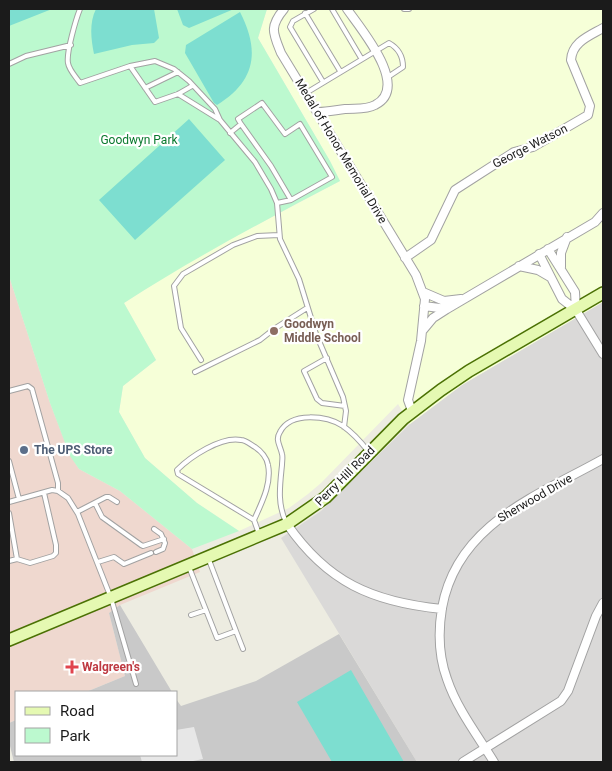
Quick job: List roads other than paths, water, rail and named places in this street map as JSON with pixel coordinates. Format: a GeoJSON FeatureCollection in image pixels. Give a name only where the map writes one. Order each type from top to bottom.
{"type":"FeatureCollection","features":[{"type":"Feature","properties":{"kind":"main road","name":"Perry Hill Road"},"geometry":{"type":"LineString","coordinates":[[9,640],[287,524],[326,497],[412,411],[469,371],[603,294]]}},
{"type":"Feature","properties":{"kind":"street","name":"Medal of Honor Memorial Drive"},"geometry":{"type":"LineString","coordinates":[[284,9],[275,19],[273,33],[281,53],[416,275],[423,292],[425,299],[423,330],[408,400],[412,411]]}},
{"type":"Feature","properties":{"kind":"street"},"geometry":{"type":"LineString","coordinates":[[318,112],[369,107],[377,104],[384,97],[388,76],[383,61],[347,9]]}},
{"type":"Feature","properties":{"kind":"street","name":"George Watson"},"geometry":{"type":"LineString","coordinates":[[405,258],[431,240],[455,190],[514,152],[533,147],[588,115],[590,106],[571,60],[572,53],[578,43],[603,28]]}},
{"type":"Feature","properties":{"kind":"street"},"geometry":{"type":"LineString","coordinates":[[423,330],[433,318],[595,222],[603,213]]}},
{"type":"Feature","properties":{"kind":"street"},"geometry":{"type":"LineString","coordinates":[[561,269],[561,253],[567,238]]}},
{"type":"Feature","properties":{"kind":"street"},"geometry":{"type":"LineString","coordinates":[[548,249],[575,292],[576,310]]}},
{"type":"Feature","properties":{"kind":"street"},"geometry":{"type":"LineString","coordinates":[[539,254],[562,299],[576,310],[603,354]]}},
{"type":"Feature","properties":{"kind":"street"},"geometry":{"type":"LineString","coordinates":[[519,266],[538,270],[550,277]]}},
{"type":"Feature","properties":{"kind":"street"},"geometry":{"type":"LineString","coordinates":[[423,292],[444,301],[463,299]]}},
{"type":"Feature","properties":{"kind":"street"},"geometry":{"type":"LineString","coordinates":[[424,306],[447,309]]}},
{"type":"Feature","properties":{"kind":"street","name":"Sherwood Drive"},"geometry":{"type":"LineString","coordinates":[[494,762],[454,696],[447,679],[442,660],[439,627],[447,586],[466,551],[479,535],[509,511],[603,460]]}},
{"type":"Feature","properties":{"kind":"street"},"geometry":{"type":"LineString","coordinates":[[287,524],[301,544],[318,562],[336,576],[378,597],[442,609]]}},
{"type":"Feature","properties":{"kind":"street"},"geometry":{"type":"LineString","coordinates":[[463,762],[561,701],[565,696],[596,616],[603,603]]}},
{"type":"Feature","properties":{"kind":"lane"},"geometry":{"type":"LineString","coordinates":[[80,9],[67,62],[72,73],[80,82],[130,66],[155,61],[178,72],[215,109],[220,120],[255,162],[271,189],[276,203],[280,239],[299,279],[316,334],[344,397],[346,411],[344,427]]}},
{"type":"Feature","properties":{"kind":"lane"},"geometry":{"type":"LineString","coordinates":[[314,9],[293,20],[290,27],[323,82]]}},
{"type":"Feature","properties":{"kind":"lane"},"geometry":{"type":"LineString","coordinates":[[332,9],[361,58]]}},
{"type":"Feature","properties":{"kind":"lane"},"geometry":{"type":"LineString","coordinates":[[404,9],[409,9]]}},
{"type":"Feature","properties":{"kind":"lane"},"geometry":{"type":"LineString","coordinates":[[305,13],[340,71]]}},
{"type":"Feature","properties":{"kind":"lane"},"geometry":{"type":"LineString","coordinates":[[306,92],[389,43],[400,53],[403,66],[400,70],[388,76]]}},
{"type":"Feature","properties":{"kind":"lane"},"geometry":{"type":"LineString","coordinates":[[9,64],[26,56],[71,44]]}},
{"type":"Feature","properties":{"kind":"lane"},"geometry":{"type":"LineString","coordinates":[[130,66],[155,102],[178,94],[192,86]]}},
{"type":"Feature","properties":{"kind":"lane"},"geometry":{"type":"LineString","coordinates":[[145,88],[178,72]]}},
{"type":"Feature","properties":{"kind":"lane"},"geometry":{"type":"LineString","coordinates":[[178,94],[220,120]]}},
{"type":"Feature","properties":{"kind":"lane"},"geometry":{"type":"LineString","coordinates":[[276,203],[291,200],[332,177],[300,124],[285,134],[262,103],[238,118],[260,149],[291,200]]}},
{"type":"Feature","properties":{"kind":"lane"},"geometry":{"type":"LineString","coordinates":[[230,133],[241,124]]}},
{"type":"Feature","properties":{"kind":"lane"},"geometry":{"type":"LineString","coordinates":[[201,360],[181,328],[174,286],[183,274],[233,245],[257,236],[280,235]]}},
{"type":"Feature","properties":{"kind":"lane"},"geometry":{"type":"LineString","coordinates":[[195,372],[260,340],[307,308]]}},
{"type":"Feature","properties":{"kind":"lane"},"geometry":{"type":"LineString","coordinates":[[326,358],[304,371],[318,399],[322,403],[345,406]]}},
{"type":"Feature","properties":{"kind":"lane"},"geometry":{"type":"LineString","coordinates":[[9,391],[28,386],[32,389],[58,483],[58,492]]}},
{"type":"Feature","properties":{"kind":"lane"},"geometry":{"type":"LineString","coordinates":[[287,524],[280,511],[279,486],[283,455],[277,440],[280,430],[288,422],[306,417],[324,420],[344,427],[359,440],[369,453]]}},
{"type":"Feature","properties":{"kind":"lane"},"geometry":{"type":"LineString","coordinates":[[254,520],[267,486],[269,475],[268,463],[260,450],[242,440],[222,442],[188,459],[177,470],[178,474],[254,520],[260,535]]}},
{"type":"Feature","properties":{"kind":"lane"},"geometry":{"type":"LineString","coordinates":[[9,461],[19,499]]}},
{"type":"Feature","properties":{"kind":"lane"},"geometry":{"type":"LineString","coordinates":[[9,502],[52,490],[68,498],[77,512],[112,598],[136,684]]}},
{"type":"Feature","properties":{"kind":"lane"},"geometry":{"type":"LineString","coordinates":[[9,561],[17,559],[30,563],[56,553],[56,545],[44,492]]}},
{"type":"Feature","properties":{"kind":"lane"},"geometry":{"type":"LineString","coordinates":[[77,512],[109,497],[117,502]]}},
{"type":"Feature","properties":{"kind":"lane"},"geometry":{"type":"LineString","coordinates":[[95,504],[102,517],[141,545],[164,539]]}},
{"type":"Feature","properties":{"kind":"lane"},"geometry":{"type":"LineString","coordinates":[[9,513],[17,559]]}},
{"type":"Feature","properties":{"kind":"lane"},"geometry":{"type":"LineString","coordinates":[[98,562],[114,557],[124,564],[165,546],[164,539],[154,529]]}},
{"type":"Feature","properties":{"kind":"lane"},"geometry":{"type":"LineString","coordinates":[[208,556],[243,649]]}},
{"type":"Feature","properties":{"kind":"lane"},"geometry":{"type":"LineString","coordinates":[[188,565],[217,638],[236,630]]}},
{"type":"Feature","properties":{"kind":"lane"},"geometry":{"type":"LineString","coordinates":[[192,615],[206,610]]}},
{"type":"Feature","properties":{"kind":"place","name":"Goodwyn Middle School"},"geometry":{"type":"Point","coordinates":[274,331]}},
{"type":"Feature","properties":{"kind":"place","name":"The UPS Store"},"geometry":{"type":"Point","coordinates":[24,450]}},
{"type":"Feature","properties":{"kind":"place","name":"Walgreen's"},"geometry":{"type":"Point","coordinates":[72,667]}},
{"type":"Feature","properties":{"kind":"park label","name":"Goodwyn Park"},"geometry":{"type":"Point","coordinates":[139,140]}}]}
